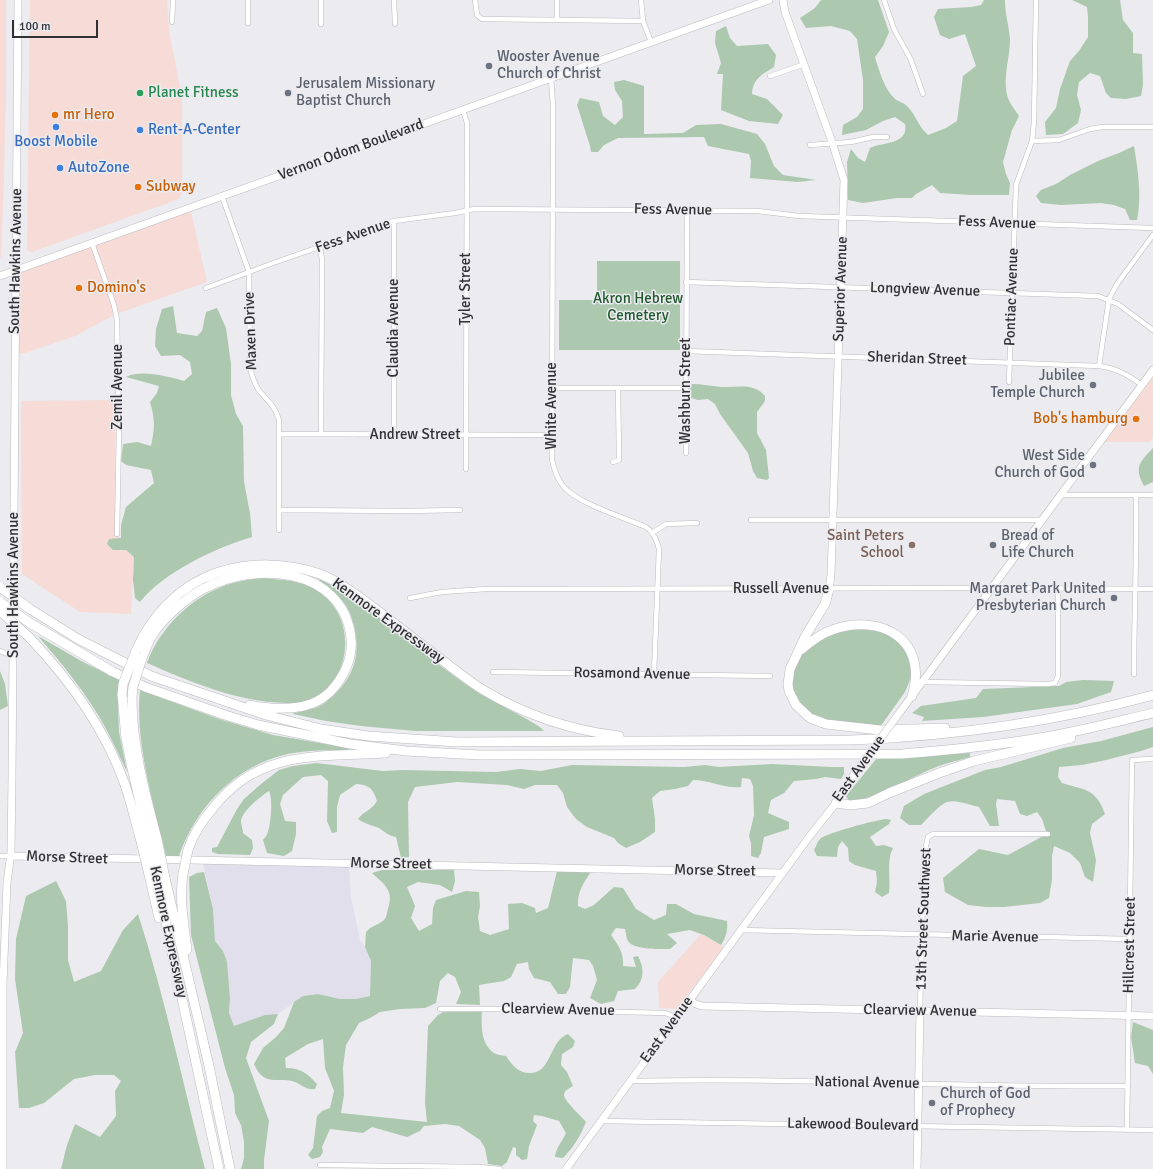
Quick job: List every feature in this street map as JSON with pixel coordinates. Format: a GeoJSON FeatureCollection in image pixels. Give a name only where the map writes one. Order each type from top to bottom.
{"type":"FeatureCollection","features":[{"type":"Feature","properties":{"kind":"highway","name":"Kenmore Expressway"},"geometry":{"type":"LineString","coordinates":[[139,654],[143,635],[166,605],[195,582],[228,569],[266,565],[291,567],[321,575],[342,585],[471,682],[521,710],[549,722],[597,733],[660,740]]}},
{"type":"Feature","properties":{"kind":"highway"},"geometry":{"type":"LineString","coordinates":[[0,587],[30,609],[78,639],[105,653],[151,676],[256,707],[287,709],[308,706],[318,701],[334,687],[343,675],[349,662],[351,643],[348,622],[344,611],[330,594],[319,586],[308,580],[290,574],[244,574],[219,582],[202,589],[183,603],[166,619],[152,635],[139,654],[123,684],[122,695],[126,738],[131,764],[157,879],[173,974],[191,1042],[219,1169]]}},
{"type":"Feature","properties":{"kind":"highway"},"geometry":{"type":"LineString","coordinates":[[829,589],[825,604],[797,653],[788,676],[792,700],[806,715],[814,720],[826,724],[880,730],[1003,726]]}},
{"type":"Feature","properties":{"kind":"highway"},"geometry":{"type":"LineString","coordinates":[[0,602],[30,623],[113,672],[146,687],[189,703],[225,716],[289,732],[350,744],[406,751],[480,755],[902,754],[958,750],[1050,736],[1088,729],[1153,713]]}},
{"type":"Feature","properties":{"kind":"highway"},"geometry":{"type":"LineString","coordinates":[[0,611],[29,637],[72,687],[97,726],[124,781],[149,840]]}},
{"type":"Feature","properties":{"kind":"highway"},"geometry":{"type":"LineString","coordinates":[[797,653],[824,633],[845,626],[865,625],[888,630],[896,634],[905,642],[914,657],[916,669],[912,696]]}},
{"type":"Feature","properties":{"kind":"highway"},"geometry":{"type":"LineString","coordinates":[[139,654],[133,687],[132,719],[149,840],[157,879],[192,993]]}},
{"type":"Feature","properties":{"kind":"highway"},"geometry":{"type":"LineString","coordinates":[[177,684],[266,716],[321,729],[368,736],[457,742],[882,739],[960,733],[1071,714],[1153,695]]}},
{"type":"Feature","properties":{"kind":"highway"},"geometry":{"type":"LineString","coordinates":[[836,803],[850,805],[868,803],[939,773],[974,761],[1075,737],[1153,713]]}},
{"type":"Feature","properties":{"kind":"highway"},"geometry":{"type":"LineString","coordinates":[[192,993],[182,911],[182,874],[188,850],[200,825],[222,796],[238,783],[261,769],[287,760],[307,756],[406,751]]}},
{"type":"Feature","properties":{"kind":"highway","name":"Kenmore Expressway"},"geometry":{"type":"LineString","coordinates":[[192,993],[210,1066],[230,1169]]}},
{"type":"Feature","properties":{"kind":"street","name":"South Hawkins Avenue"},"geometry":{"type":"LineString","coordinates":[[3,1169],[4,984],[12,777],[18,0]]}},
{"type":"Feature","properties":{"kind":"street"},"geometry":{"type":"LineString","coordinates":[[172,22],[173,0]]}},
{"type":"Feature","properties":{"kind":"street"},"geometry":{"type":"LineString","coordinates":[[248,0],[248,23]]}},
{"type":"Feature","properties":{"kind":"street"},"geometry":{"type":"LineString","coordinates":[[321,0],[321,24]]}},
{"type":"Feature","properties":{"kind":"street"},"geometry":{"type":"LineString","coordinates":[[394,0],[394,24]]}},
{"type":"Feature","properties":{"kind":"street"},"geometry":{"type":"LineString","coordinates":[[475,0],[477,15],[482,19],[487,20],[643,21]]}},
{"type":"Feature","properties":{"kind":"street"},"geometry":{"type":"LineString","coordinates":[[557,0],[557,20]]}},
{"type":"Feature","properties":{"kind":"street"},"geometry":{"type":"LineString","coordinates":[[641,0],[643,21],[651,42]]}},
{"type":"Feature","properties":{"kind":"street","name":"Vernon Odom Boulevard"},"geometry":{"type":"LineString","coordinates":[[0,276],[769,0]]}},
{"type":"Feature","properties":{"kind":"street","name":"Superior Avenue"},"geometry":{"type":"LineString","coordinates":[[783,0],[844,180],[839,357],[831,575],[829,589]]}},
{"type":"Feature","properties":{"kind":"street"},"geometry":{"type":"LineString","coordinates":[[884,0],[894,29],[911,60],[923,94]]}},
{"type":"Feature","properties":{"kind":"street","name":"Pontiac Avenue"},"geometry":{"type":"LineString","coordinates":[[1009,382],[1016,185],[1032,140],[1034,122],[1036,0]]}},
{"type":"Feature","properties":{"kind":"street"},"geometry":{"type":"LineString","coordinates":[[770,76],[805,64]]}},
{"type":"Feature","properties":{"kind":"street","name":"White Avenue"},"geometry":{"type":"LineString","coordinates":[[551,78],[553,105],[552,435],[554,466],[564,487],[579,499],[646,527],[652,533]]}},
{"type":"Feature","properties":{"kind":"street","name":"Tyler Street"},"geometry":{"type":"LineString","coordinates":[[463,110],[466,122],[466,469]]}},
{"type":"Feature","properties":{"kind":"street"},"geometry":{"type":"LineString","coordinates":[[1032,140],[1059,140],[1090,129],[1103,127],[1153,127]]}},
{"type":"Feature","properties":{"kind":"street"},"geometry":{"type":"LineString","coordinates":[[810,145],[832,142],[851,142],[873,137],[888,138]]}},
{"type":"Feature","properties":{"kind":"street","name":"Maxen Drive"},"geometry":{"type":"LineString","coordinates":[[222,196],[249,272],[250,368],[255,383],[259,390],[271,402],[279,420],[279,530]]}},
{"type":"Feature","properties":{"kind":"street","name":"Fess Avenue"},"geometry":{"type":"LineString","coordinates":[[206,288],[394,221],[478,209],[758,211],[799,216],[1153,228]]}},
{"type":"Feature","properties":{"kind":"street","name":"Washburn Street"},"geometry":{"type":"LineString","coordinates":[[686,210],[686,453]]}},
{"type":"Feature","properties":{"kind":"street","name":"Claudia Avenue"},"geometry":{"type":"LineString","coordinates":[[394,221],[394,435]]}},
{"type":"Feature","properties":{"kind":"street"},"geometry":{"type":"LineString","coordinates":[[1099,366],[1109,299],[1117,284],[1153,235]]}},
{"type":"Feature","properties":{"kind":"street","name":"Zemil Avenue"},"geometry":{"type":"LineString","coordinates":[[92,243],[114,305],[117,320],[117,534]]}},
{"type":"Feature","properties":{"kind":"street"},"geometry":{"type":"LineString","coordinates":[[320,247],[322,260],[321,434]]}},
{"type":"Feature","properties":{"kind":"street","name":"Longview Avenue"},"geometry":{"type":"LineString","coordinates":[[686,282],[1098,296],[1109,299],[1118,304],[1153,330]]}},
{"type":"Feature","properties":{"kind":"street","name":"Sheridan Street"},"geometry":{"type":"LineString","coordinates":[[686,351],[1099,366],[1109,367],[1120,371],[1142,385]]}},
{"type":"Feature","properties":{"kind":"street","name":"East Avenue"},"geometry":{"type":"LineString","coordinates":[[566,1169],[808,837],[836,803],[855,773],[1153,370]]}},
{"type":"Feature","properties":{"kind":"street"},"geometry":{"type":"LineString","coordinates":[[552,388],[686,388]]}},
{"type":"Feature","properties":{"kind":"street"},"geometry":{"type":"LineString","coordinates":[[613,462],[618,460],[620,456],[618,388]]}},
{"type":"Feature","properties":{"kind":"street","name":"Andrew Street"},"geometry":{"type":"LineString","coordinates":[[279,434],[552,435]]}},
{"type":"Feature","properties":{"kind":"street"},"geometry":{"type":"LineString","coordinates":[[1061,495],[1153,495]]}},
{"type":"Feature","properties":{"kind":"street"},"geometry":{"type":"LineString","coordinates":[[1134,674],[1137,532],[1136,495]]}},
{"type":"Feature","properties":{"kind":"street"},"geometry":{"type":"LineString","coordinates":[[279,510],[460,510]]}},
{"type":"Feature","properties":{"kind":"street"},"geometry":{"type":"LineString","coordinates":[[751,520],[1043,520]]}},
{"type":"Feature","properties":{"kind":"street"},"geometry":{"type":"LineString","coordinates":[[654,674],[659,549],[657,540],[652,533],[666,524],[697,522]]}},
{"type":"Feature","properties":{"kind":"street"},"geometry":{"type":"LineString","coordinates":[[923,682],[1053,684],[1057,680],[1058,676],[1058,588]]}},
{"type":"Feature","properties":{"kind":"street","name":"Russell Avenue"},"geometry":{"type":"LineString","coordinates":[[410,598],[442,592],[486,589],[1153,589]]}},
{"type":"Feature","properties":{"kind":"street"},"geometry":{"type":"LineString","coordinates":[[0,651],[13,656]]}},
{"type":"Feature","properties":{"kind":"street","name":"Rosamond Avenue"},"geometry":{"type":"LineString","coordinates":[[493,672],[770,676]]}},
{"type":"Feature","properties":{"kind":"street","name":"Hillcrest Street"},"geometry":{"type":"LineString","coordinates":[[1127,1130],[1132,760],[1153,759]]}},
{"type":"Feature","properties":{"kind":"street","name":"13th Street Southwest"},"geometry":{"type":"LineString","coordinates":[[917,1169],[924,855],[928,837],[932,834],[1048,834]]}},
{"type":"Feature","properties":{"kind":"street","name":"Morse Street"},"geometry":{"type":"LineString","coordinates":[[0,856],[782,873]]}},
{"type":"Feature","properties":{"kind":"street","name":"Marie Avenue"},"geometry":{"type":"LineString","coordinates":[[740,930],[1130,939]]}},
{"type":"Feature","properties":{"kind":"street","name":"Clearview Avenue"},"geometry":{"type":"LineString","coordinates":[[689,1000],[702,1006],[1153,1016]]}},
{"type":"Feature","properties":{"kind":"street","name":"Clearview Avenue"},"geometry":{"type":"LineString","coordinates":[[440,1009],[665,1013],[676,1017]]}},
{"type":"Feature","properties":{"kind":"street","name":"National Avenue"},"geometry":{"type":"LineString","coordinates":[[630,1081],[679,1080],[1128,1086]]}},
{"type":"Feature","properties":{"kind":"street","name":"Lakewood Boulevard"},"geometry":{"type":"LineString","coordinates":[[601,1121],[1153,1130]]}},
{"type":"Feature","properties":{"kind":"street"},"geometry":{"type":"LineString","coordinates":[[320,1165],[473,1167],[500,1169]]}},
{"type":"Feature","properties":{"kind":"shaded area"},"geometry":{"type":"Polygon","coordinates":[[[0,0],[6,0],[6,90],[0,258],[0,0]]]}},
{"type":"Feature","properties":{"kind":"shaded area"},"geometry":{"type":"Polygon","coordinates":[[[30,0],[167,0],[169,30],[182,99],[182,192],[179,199],[32,252],[28,251],[27,249],[30,0]]]}},
{"type":"Feature","properties":{"kind":"shaded area"},"geometry":{"type":"Polygon","coordinates":[[[190,208],[207,282],[116,314],[75,336],[25,353],[15,354],[16,271],[190,208]]]}},
{"type":"Feature","properties":{"kind":"shaded area"},"geometry":{"type":"Polygon","coordinates":[[[1153,370],[1153,437],[1150,442],[1100,442],[1153,370]]]}},
{"type":"Feature","properties":{"kind":"shaded area"},"geometry":{"type":"Polygon","coordinates":[[[115,400],[115,532],[121,539],[126,550],[134,557],[131,614],[80,612],[22,574],[21,401],[115,400]]]}},
{"type":"Feature","properties":{"kind":"shaded area"},"geometry":{"type":"Polygon","coordinates":[[[203,863],[349,867],[351,897],[360,940],[371,961],[370,996],[356,999],[340,999],[318,994],[303,996],[278,1014],[265,1015],[234,1026],[229,1013],[229,985],[223,951],[215,941],[213,909],[203,863]]]}},
{"type":"Feature","properties":{"kind":"shaded area"},"geometry":{"type":"Polygon","coordinates":[[[701,934],[721,945],[723,948],[677,1009],[659,1008],[658,982],[701,934]]]}},
{"type":"Feature","properties":{"kind":"green space"},"geometry":{"type":"Polygon","coordinates":[[[821,0],[878,0],[889,32],[883,46],[875,57],[880,73],[891,95],[907,106],[928,135],[946,128],[957,121],[963,76],[976,66],[965,34],[949,39],[940,35],[934,17],[938,9],[971,7],[981,5],[984,0],[1005,0],[1010,39],[1006,91],[1009,100],[1019,116],[1012,130],[1003,162],[1010,183],[1009,195],[940,193],[932,185],[912,198],[897,198],[863,203],[848,200],[847,162],[851,149],[858,158],[865,162],[870,148],[894,142],[903,136],[905,124],[895,117],[883,121],[866,130],[842,135],[843,125],[857,117],[863,109],[863,80],[857,39],[850,31],[831,26],[806,28],[800,18],[815,8],[821,0]]]}},
{"type":"Feature","properties":{"kind":"green space"},"geometry":{"type":"Polygon","coordinates":[[[1072,0],[1120,0],[1123,20],[1133,33],[1133,53],[1142,54],[1143,85],[1141,96],[1126,99],[1111,98],[1106,93],[1100,76],[1090,73],[1079,82],[1077,95],[1081,110],[1078,123],[1063,134],[1046,135],[1045,122],[1056,108],[1060,89],[1070,61],[1088,37],[1087,7],[1072,0]]]}},
{"type":"Feature","properties":{"kind":"green space"},"geometry":{"type":"Polygon","coordinates":[[[726,26],[730,38],[737,46],[768,44],[776,55],[774,67],[756,81],[752,94],[767,99],[783,115],[778,124],[749,121],[721,110],[723,74],[717,74],[721,63],[715,43],[716,31],[726,26]]]}},
{"type":"Feature","properties":{"kind":"green space"},"geometry":{"type":"Polygon","coordinates":[[[624,80],[644,86],[644,134],[683,133],[696,125],[721,124],[757,134],[765,144],[774,166],[783,175],[816,180],[798,182],[750,178],[751,161],[749,154],[708,146],[704,137],[618,138],[604,145],[598,152],[591,152],[577,105],[580,98],[599,102],[603,116],[615,125],[623,117],[622,101],[615,90],[614,82],[624,80]]]}},
{"type":"Feature","properties":{"kind":"green space"},"geometry":{"type":"Polygon","coordinates":[[[1134,146],[1139,192],[1137,220],[1130,220],[1125,209],[1114,205],[1101,203],[1061,205],[1041,203],[1036,196],[1041,190],[1056,184],[1070,175],[1134,146]]]}},
{"type":"Feature","properties":{"kind":"green space","name":"Akron Hebrew Cemetery"},"geometry":{"type":"Polygon","coordinates":[[[597,261],[680,261],[680,350],[559,350],[559,300],[597,300],[597,261]]]}},
{"type":"Feature","properties":{"kind":"green space"},"geometry":{"type":"Polygon","coordinates":[[[173,306],[177,333],[197,336],[202,331],[206,312],[217,308],[226,328],[231,364],[231,395],[236,414],[243,426],[244,482],[250,513],[252,537],[207,554],[191,562],[162,581],[140,602],[135,598],[133,580],[134,557],[126,550],[113,550],[107,544],[109,539],[121,538],[121,525],[126,507],[154,483],[151,470],[126,465],[121,461],[123,444],[137,442],[151,446],[154,424],[150,402],[157,393],[159,386],[126,377],[147,374],[184,381],[192,374],[190,362],[180,355],[161,356],[155,346],[156,329],[162,309],[173,306]]]}},
{"type":"Feature","properties":{"kind":"green space"},"geometry":{"type":"Polygon","coordinates":[[[692,384],[721,387],[750,387],[765,396],[765,401],[757,412],[757,433],[766,450],[769,478],[767,480],[757,478],[753,471],[748,453],[720,414],[715,404],[708,399],[698,400],[691,398],[689,389],[692,384]]]}},
{"type":"Feature","properties":{"kind":"green space"},"geometry":{"type":"Polygon","coordinates":[[[1153,448],[1153,482],[1144,486],[1139,470],[1141,462],[1153,448]]]}},
{"type":"Feature","properties":{"kind":"green space"},"geometry":{"type":"Polygon","coordinates":[[[262,578],[301,583],[315,589],[334,606],[341,621],[345,637],[344,654],[340,669],[332,684],[320,695],[298,703],[268,702],[250,699],[197,684],[147,663],[153,649],[171,623],[194,602],[208,593],[222,587],[240,581],[262,578]]]}},
{"type":"Feature","properties":{"kind":"green space"},"geometry":{"type":"Polygon","coordinates":[[[317,578],[359,603],[464,683],[491,700],[534,723],[544,731],[416,731],[361,726],[293,714],[318,707],[329,700],[348,678],[355,661],[357,642],[350,612],[339,597],[317,578]]]}},
{"type":"Feature","properties":{"kind":"green space"},"geometry":{"type":"Polygon","coordinates":[[[844,629],[870,629],[892,635],[907,650],[912,675],[905,692],[880,727],[828,721],[815,716],[807,711],[796,699],[793,693],[791,673],[801,655],[827,635],[844,629]]]}},
{"type":"Feature","properties":{"kind":"green space"},"geometry":{"type":"Polygon","coordinates":[[[38,636],[83,662],[120,680],[118,707],[119,732],[127,772],[98,715],[82,691],[38,636]]]}},
{"type":"Feature","properties":{"kind":"green space"},"geometry":{"type":"Polygon","coordinates":[[[0,671],[5,684],[8,706],[0,710],[0,671]]]}},
{"type":"Feature","properties":{"kind":"green space"},"geometry":{"type":"Polygon","coordinates":[[[1083,680],[1114,681],[1111,692],[1077,704],[983,717],[922,721],[924,717],[912,713],[921,706],[976,698],[983,689],[1059,686],[1066,682],[1083,680]]]}},
{"type":"Feature","properties":{"kind":"green space"},"geometry":{"type":"Polygon","coordinates":[[[140,690],[219,719],[273,735],[349,748],[348,750],[310,751],[288,754],[251,768],[235,778],[207,805],[186,838],[179,856],[166,856],[149,784],[142,746],[139,708],[140,690]]]}},
{"type":"Feature","properties":{"kind":"green space"},"geometry":{"type":"Polygon","coordinates":[[[1153,727],[1153,747],[1106,760],[1082,765],[1059,767],[1058,777],[1062,783],[1088,791],[1098,799],[1105,814],[1092,824],[1090,833],[1096,860],[1093,882],[1085,877],[1080,863],[1070,853],[1054,846],[1049,898],[1040,903],[1004,907],[968,905],[945,892],[943,878],[979,849],[1008,855],[1047,834],[1042,819],[1037,812],[1027,816],[1020,814],[1015,801],[997,799],[996,804],[999,826],[990,826],[979,807],[951,801],[940,806],[921,825],[909,825],[900,818],[904,806],[924,794],[985,770],[1001,767],[1063,748],[1101,741],[1153,727]]]}},
{"type":"Feature","properties":{"kind":"green space"},"geometry":{"type":"Polygon","coordinates":[[[970,753],[970,757],[919,774],[890,789],[870,797],[849,801],[846,796],[877,758],[970,753]]]}},
{"type":"Feature","properties":{"kind":"green space"},"geometry":{"type":"Polygon","coordinates":[[[316,763],[383,771],[496,772],[520,769],[541,771],[572,765],[684,767],[705,765],[719,767],[772,764],[844,767],[844,774],[841,779],[825,777],[794,781],[784,793],[771,800],[768,813],[789,822],[789,829],[764,837],[761,853],[758,858],[751,856],[751,843],[749,836],[754,815],[753,786],[750,779],[742,778],[741,787],[729,787],[705,781],[693,780],[688,786],[660,791],[652,798],[655,832],[640,842],[626,848],[618,843],[614,838],[587,827],[576,819],[567,807],[563,793],[557,785],[535,785],[524,789],[507,785],[457,782],[415,787],[408,802],[409,857],[401,858],[396,837],[358,819],[377,801],[370,788],[364,785],[356,784],[340,795],[337,807],[337,832],[332,833],[327,821],[328,781],[321,775],[303,777],[283,795],[280,804],[285,821],[296,822],[296,834],[292,851],[284,856],[267,853],[263,840],[268,832],[271,817],[271,799],[269,791],[252,804],[242,817],[241,821],[243,833],[252,840],[253,848],[250,855],[218,854],[212,852],[212,848],[217,847],[244,799],[261,784],[279,770],[293,766],[316,763]]]}},
{"type":"Feature","properties":{"kind":"green space"},"geometry":{"type":"Polygon","coordinates":[[[886,819],[891,820],[889,824],[870,837],[876,846],[884,845],[893,848],[889,864],[889,893],[882,897],[875,892],[877,882],[876,871],[855,865],[849,861],[848,848],[842,841],[838,847],[837,857],[817,856],[814,850],[819,840],[824,836],[852,827],[886,819]]]}},
{"type":"Feature","properties":{"kind":"green space"},"geometry":{"type":"Polygon","coordinates":[[[382,870],[454,870],[455,881],[452,892],[440,885],[418,882],[407,887],[415,906],[411,918],[419,931],[432,924],[433,908],[436,900],[466,891],[479,892],[480,906],[478,917],[480,931],[490,935],[509,929],[508,904],[522,903],[535,908],[536,913],[548,908],[557,871],[591,872],[583,884],[578,897],[578,906],[585,909],[594,905],[614,887],[623,888],[636,909],[654,920],[666,915],[667,904],[676,904],[694,914],[727,921],[727,930],[721,945],[704,935],[690,930],[667,934],[677,943],[670,949],[660,949],[635,946],[627,940],[625,929],[616,928],[611,935],[621,953],[623,966],[636,967],[633,957],[638,956],[642,969],[642,977],[635,989],[618,991],[614,1001],[601,1004],[590,998],[597,980],[593,966],[589,960],[573,958],[570,987],[566,994],[558,994],[550,982],[534,978],[529,969],[528,962],[517,964],[511,977],[504,981],[479,985],[480,1005],[456,1004],[461,992],[455,977],[448,973],[440,981],[436,1003],[425,1008],[400,1009],[380,1012],[359,1023],[346,1045],[343,1067],[344,1095],[341,1113],[427,1122],[425,1103],[428,1026],[438,1015],[443,1012],[482,1011],[483,1034],[486,1045],[495,1054],[506,1056],[516,1068],[527,1073],[538,1071],[543,1067],[557,1043],[568,1034],[575,1041],[573,1047],[562,1054],[561,1065],[567,1072],[573,1086],[566,1090],[564,1095],[570,1105],[586,1122],[582,1132],[563,1158],[555,1157],[558,1147],[566,1133],[559,1121],[534,1115],[533,1121],[537,1125],[529,1146],[527,1159],[522,1160],[516,1155],[516,1148],[513,1147],[507,1162],[502,1166],[488,1164],[485,1148],[480,1140],[459,1126],[445,1124],[424,1126],[420,1131],[407,1137],[372,1127],[363,1133],[330,1129],[322,1147],[323,1152],[320,1157],[312,1159],[308,1155],[313,1148],[317,1116],[322,1111],[330,1108],[334,1091],[325,1068],[323,1039],[308,1044],[285,1058],[286,1068],[300,1070],[310,1077],[317,1084],[315,1089],[307,1088],[289,1080],[267,1079],[262,1076],[254,1064],[263,1048],[284,1028],[294,1002],[303,996],[318,994],[340,999],[356,999],[370,996],[371,961],[365,947],[366,932],[385,919],[390,902],[387,888],[372,873],[382,870]]]}},
{"type":"Feature","properties":{"kind":"green space"},"geometry":{"type":"Polygon","coordinates":[[[204,872],[213,909],[215,941],[223,951],[227,962],[230,998],[229,1013],[234,1026],[265,1015],[278,1014],[274,1024],[251,1042],[246,1058],[269,1121],[264,1169],[241,1169],[244,1158],[244,1142],[241,1125],[235,1113],[234,1095],[225,1068],[191,935],[189,877],[197,873],[204,872]]]}},
{"type":"Feature","properties":{"kind":"green space"},"geometry":{"type":"Polygon","coordinates":[[[56,881],[66,901],[68,960],[74,982],[101,971],[123,930],[138,914],[165,1009],[205,1169],[61,1169],[67,1145],[75,1124],[100,1137],[116,1116],[115,1091],[121,1081],[114,1075],[95,1075],[74,1079],[44,1103],[29,1108],[19,1108],[15,1052],[23,1033],[15,979],[16,939],[26,896],[56,881]]]}},
{"type":"Feature","properties":{"kind":"green space"},"geometry":{"type":"Polygon","coordinates":[[[1133,1022],[1153,1030],[1153,1074],[1148,1066],[1135,1063],[1131,1037],[1133,1022]]]}},
{"type":"Feature","properties":{"kind":"place","name":"Wooster Avenue Church of Christ"},"geometry":{"type":"Point","coordinates":[489,66]}},
{"type":"Feature","properties":{"kind":"place","name":"Planet Fitness"},"geometry":{"type":"Point","coordinates":[140,93]}},
{"type":"Feature","properties":{"kind":"place","name":"Jerusalem Missionary Baptist Church"},"geometry":{"type":"Point","coordinates":[288,93]}},
{"type":"Feature","properties":{"kind":"place","name":"mr Hero"},"geometry":{"type":"Point","coordinates":[55,115]}},
{"type":"Feature","properties":{"kind":"place","name":"Boost Mobile"},"geometry":{"type":"Point","coordinates":[56,127]}},
{"type":"Feature","properties":{"kind":"place","name":"Rent-A-Center"},"geometry":{"type":"Point","coordinates":[140,130]}},
{"type":"Feature","properties":{"kind":"place","name":"AutoZone"},"geometry":{"type":"Point","coordinates":[60,168]}},
{"type":"Feature","properties":{"kind":"place","name":"Subway"},"geometry":{"type":"Point","coordinates":[138,187]}},
{"type":"Feature","properties":{"kind":"place","name":"Domino's"},"geometry":{"type":"Point","coordinates":[79,288]}},
{"type":"Feature","properties":{"kind":"place","name":"Jubilee Temple Church"},"geometry":{"type":"Point","coordinates":[1093,385]}},
{"type":"Feature","properties":{"kind":"place","name":"Bob's hamburg"},"geometry":{"type":"Point","coordinates":[1136,419]}},
{"type":"Feature","properties":{"kind":"place","name":"West Side Church of God"},"geometry":{"type":"Point","coordinates":[1093,465]}},
{"type":"Feature","properties":{"kind":"place","name":"Saint Peters School"},"geometry":{"type":"Point","coordinates":[912,545]}},
{"type":"Feature","properties":{"kind":"place","name":"Bread of Life Church"},"geometry":{"type":"Point","coordinates":[993,545]}},
{"type":"Feature","properties":{"kind":"place","name":"Margaret Park United Presbyterian Church"},"geometry":{"type":"Point","coordinates":[1114,598]}},
{"type":"Feature","properties":{"kind":"place","name":"Church of God of Prophecy"},"geometry":{"type":"Point","coordinates":[932,1103]}}]}
